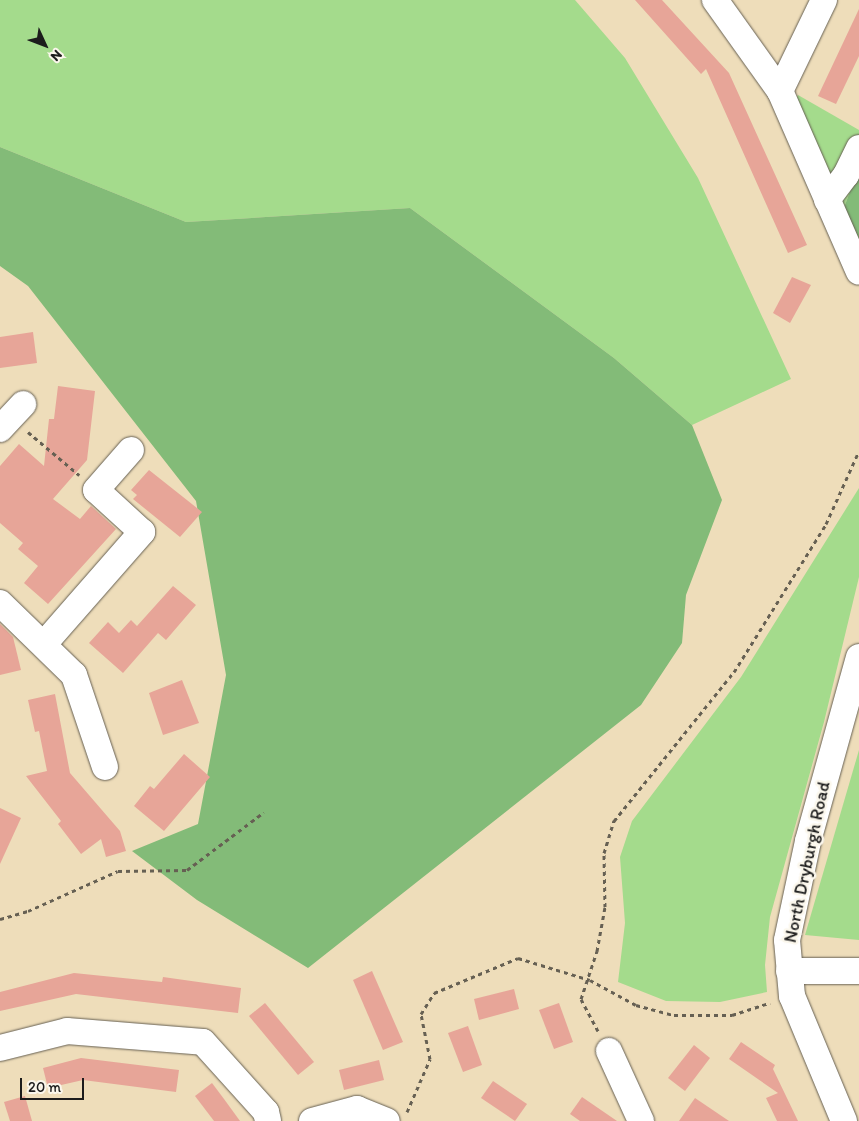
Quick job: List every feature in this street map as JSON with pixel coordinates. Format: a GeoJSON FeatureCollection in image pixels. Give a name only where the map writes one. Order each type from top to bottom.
{"type":"FeatureCollection","features":[{"type":"Feature","properties":{"kind":"street"},"geometry":{"type":"LineString","coordinates":[[715,0],[780,91],[859,272]]}},
{"type":"Feature","properties":{"kind":"street"},"geometry":{"type":"LineString","coordinates":[[780,91],[824,0]]}},
{"type":"Feature","properties":{"kind":"street"},"geometry":{"type":"LineString","coordinates":[[827,200],[846,175],[859,148]]}},
{"type":"Feature","properties":{"kind":"street"},"geometry":{"type":"LineString","coordinates":[[44,644],[142,532],[96,490],[131,450]]}},
{"type":"Feature","properties":{"kind":"street"},"geometry":{"type":"LineString","coordinates":[[0,603],[74,675],[105,767]]}},
{"type":"Feature","properties":{"kind":"street","name":"North Dryburgh Road"},"geometry":{"type":"LineString","coordinates":[[844,1121],[790,983],[787,940],[808,841],[859,657]]}},
{"type":"Feature","properties":{"kind":"street"},"geometry":{"type":"LineString","coordinates":[[790,983],[859,970]]}},
{"type":"Feature","properties":{"kind":"street"},"geometry":{"type":"LineString","coordinates":[[0,1048],[67,1031],[203,1042],[266,1112],[268,1121]]}},
{"type":"Feature","properties":{"kind":"street"},"geometry":{"type":"LineString","coordinates":[[609,1051],[641,1121]]}},
{"type":"Feature","properties":{"kind":"street"},"geometry":{"type":"LineString","coordinates":[[312,1121],[356,1109],[386,1121]]}},
{"type":"Feature","properties":{"kind":"path"},"geometry":{"type":"LineString","coordinates":[[11,417],[96,490]]}},
{"type":"Feature","properties":{"kind":"path"},"geometry":{"type":"LineString","coordinates":[[609,1051],[581,999],[590,980],[605,907],[604,853],[614,821],[734,672],[826,524],[859,451]]}},
{"type":"Feature","properties":{"kind":"path"},"geometry":{"type":"LineString","coordinates":[[0,919],[28,911],[118,871],[187,870],[264,812]]}},
{"type":"Feature","properties":{"kind":"path"},"geometry":{"type":"LineString","coordinates":[[403,1121],[430,1059],[421,1014],[434,993],[518,958],[590,980],[636,1004],[674,1014],[732,1015],[790,983]]}},
{"type":"Feature","properties":{"kind":"green space"},"geometry":{"type":"Polygon","coordinates":[[[0,0],[575,0],[625,58],[698,178],[791,379],[692,425],[614,358],[410,208],[186,222],[0,147],[0,0]]]}},
{"type":"Feature","properties":{"kind":"green space"},"geometry":{"type":"Polygon","coordinates":[[[798,95],[859,130],[859,167],[842,213],[792,105],[798,95]]]}},
{"type":"Feature","properties":{"kind":"green space"},"geometry":{"type":"Polygon","coordinates":[[[0,147],[186,222],[410,208],[614,358],[692,425],[722,500],[686,595],[682,643],[641,705],[308,968],[197,900],[132,851],[198,824],[226,675],[196,501],[28,286],[0,266],[0,147]]]}},
{"type":"Feature","properties":{"kind":"green space"},"geometry":{"type":"Polygon","coordinates":[[[859,167],[859,253],[842,213],[859,167]]]}},
{"type":"Feature","properties":{"kind":"green space"},"geometry":{"type":"Polygon","coordinates":[[[859,488],[859,577],[824,722],[770,917],[765,965],[767,992],[720,1002],[666,1001],[618,982],[625,923],[620,857],[632,821],[741,677],[859,488]]]}},
{"type":"Feature","properties":{"kind":"green space"},"geometry":{"type":"Polygon","coordinates":[[[859,750],[859,940],[805,935],[859,750]]]}},
{"type":"Feature","properties":{"kind":"building"},"geometry":{"type":"Polygon","coordinates":[[[635,0],[662,0],[729,73],[807,245],[788,253],[706,69],[701,74],[635,0]]]}},
{"type":"Feature","properties":{"kind":"building"},"geometry":{"type":"Polygon","coordinates":[[[859,9],[859,56],[836,104],[818,96],[859,9]]]}},
{"type":"Feature","properties":{"kind":"building"},"geometry":{"type":"Polygon","coordinates":[[[792,277],[811,285],[790,323],[773,313],[792,277]]]}},
{"type":"Feature","properties":{"kind":"building"},"geometry":{"type":"Polygon","coordinates":[[[33,332],[37,363],[0,368],[0,337],[33,332]]]}},
{"type":"Feature","properties":{"kind":"building"},"geometry":{"type":"Polygon","coordinates":[[[58,386],[95,391],[87,460],[53,499],[80,519],[91,506],[116,529],[48,604],[24,583],[38,566],[18,549],[23,543],[0,523],[0,466],[19,444],[44,466],[49,419],[54,419],[58,386]]]}},
{"type":"Feature","properties":{"kind":"building"},"geometry":{"type":"Polygon","coordinates":[[[149,470],[202,512],[180,537],[133,499],[137,495],[131,490],[149,470]]]}},
{"type":"Feature","properties":{"kind":"building"},"geometry":{"type":"Polygon","coordinates":[[[173,586],[196,605],[166,640],[158,633],[123,673],[89,643],[108,622],[119,633],[131,620],[137,626],[173,586]]]}},
{"type":"Feature","properties":{"kind":"building"},"geometry":{"type":"Polygon","coordinates":[[[0,624],[13,637],[21,670],[0,675],[0,624]]]}},
{"type":"Feature","properties":{"kind":"building"},"geometry":{"type":"Polygon","coordinates":[[[182,680],[199,723],[163,735],[149,693],[182,680]]]}},
{"type":"Feature","properties":{"kind":"building"},"geometry":{"type":"Polygon","coordinates":[[[55,694],[70,773],[120,831],[126,851],[106,857],[101,839],[81,854],[58,824],[61,821],[26,776],[47,771],[39,731],[35,732],[28,700],[55,694]]]}},
{"type":"Feature","properties":{"kind":"building"},"geometry":{"type":"Polygon","coordinates":[[[184,754],[210,777],[164,831],[134,806],[150,786],[154,789],[184,754]]]}},
{"type":"Feature","properties":{"kind":"building"},"geometry":{"type":"Polygon","coordinates":[[[0,808],[21,818],[0,864],[0,808]]]}},
{"type":"Feature","properties":{"kind":"building"},"geometry":{"type":"Polygon","coordinates":[[[372,971],[403,1042],[383,1050],[353,980],[372,971]]]}},
{"type":"Feature","properties":{"kind":"building"},"geometry":{"type":"Polygon","coordinates":[[[74,973],[162,982],[163,977],[241,988],[238,1013],[76,994],[0,1011],[0,992],[74,973]]]}},
{"type":"Feature","properties":{"kind":"building"},"geometry":{"type":"Polygon","coordinates":[[[514,989],[519,1009],[479,1020],[474,999],[514,989]]]}},
{"type":"Feature","properties":{"kind":"building"},"geometry":{"type":"Polygon","coordinates":[[[265,1003],[314,1062],[298,1075],[249,1016],[265,1003]]]}},
{"type":"Feature","properties":{"kind":"building"},"geometry":{"type":"Polygon","coordinates":[[[559,1003],[573,1042],[554,1049],[539,1010],[559,1003]]]}},
{"type":"Feature","properties":{"kind":"building"},"geometry":{"type":"Polygon","coordinates":[[[468,1026],[482,1065],[463,1072],[448,1033],[468,1026]]]}},
{"type":"Feature","properties":{"kind":"building"},"geometry":{"type":"Polygon","coordinates":[[[741,1042],[775,1065],[773,1069],[798,1121],[777,1121],[766,1098],[778,1093],[729,1059],[741,1042]]]}},
{"type":"Feature","properties":{"kind":"building"},"geometry":{"type":"Polygon","coordinates":[[[694,1045],[710,1058],[685,1091],[668,1078],[694,1045]]]}},
{"type":"Feature","properties":{"kind":"building"},"geometry":{"type":"Polygon","coordinates":[[[81,1058],[179,1070],[176,1092],[83,1080],[48,1088],[43,1068],[81,1058]]]}},
{"type":"Feature","properties":{"kind":"building"},"geometry":{"type":"Polygon","coordinates":[[[379,1060],[384,1080],[344,1090],[339,1070],[379,1060]]]}},
{"type":"Feature","properties":{"kind":"building"},"geometry":{"type":"Polygon","coordinates":[[[493,1081],[527,1104],[515,1121],[481,1098],[493,1081]]]}},
{"type":"Feature","properties":{"kind":"building"},"geometry":{"type":"Polygon","coordinates":[[[212,1083],[240,1121],[214,1121],[195,1096],[212,1083]]]}},
{"type":"Feature","properties":{"kind":"building"},"geometry":{"type":"Polygon","coordinates":[[[25,1096],[32,1121],[10,1121],[4,1102],[25,1096]]]}},
{"type":"Feature","properties":{"kind":"building"},"geometry":{"type":"Polygon","coordinates":[[[582,1097],[617,1121],[580,1121],[570,1114],[582,1097]]]}},
{"type":"Feature","properties":{"kind":"building"},"geometry":{"type":"Polygon","coordinates":[[[695,1098],[729,1121],[679,1121],[695,1098]]]}}]}
